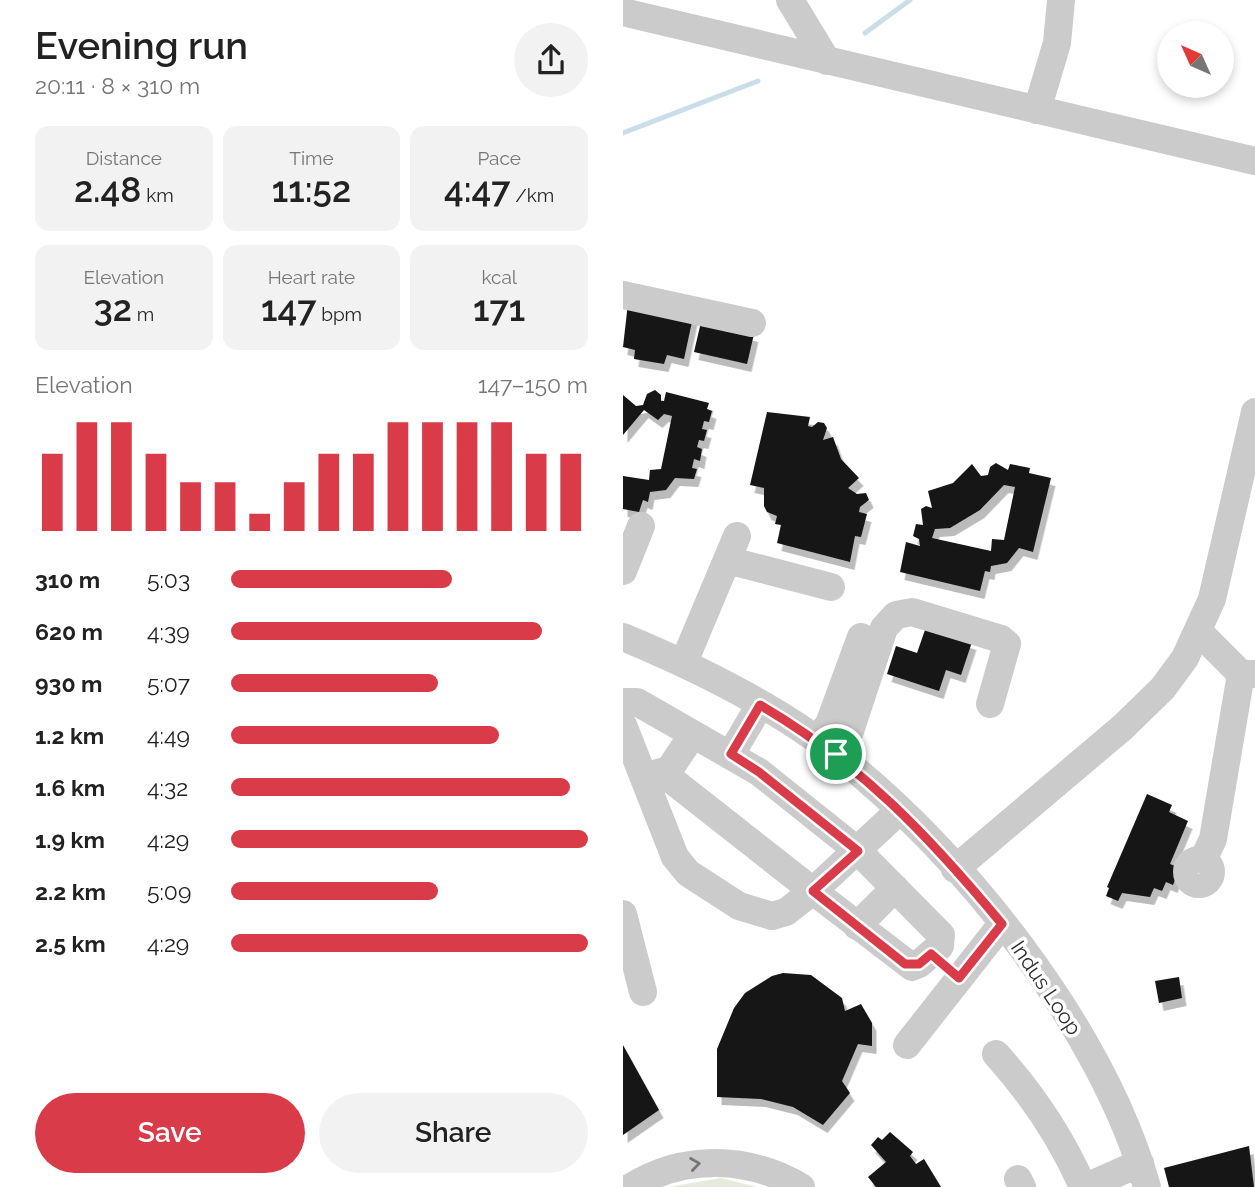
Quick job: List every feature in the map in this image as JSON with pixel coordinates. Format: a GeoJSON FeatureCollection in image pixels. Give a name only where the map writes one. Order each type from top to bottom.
{"type":"FeatureCollection","features":[{"type":"Feature","properties":{"kind":"street"},"geometry":{"type":"LineString","coordinates":[[790,0],[827,61]]}},
{"type":"Feature","properties":{"kind":"street"},"geometry":{"type":"LineString","coordinates":[[1037,110],[1057,43],[1061,0]]}},
{"type":"Feature","properties":{"kind":"street"},"geometry":{"type":"LineString","coordinates":[[623,12],[1255,161]]}},
{"type":"Feature","properties":{"kind":"street"},"geometry":{"type":"LineString","coordinates":[[623,295],[752,323]]}},
{"type":"Feature","properties":{"kind":"street"},"geometry":{"type":"LineString","coordinates":[[955,869],[1123,727],[1163,688],[1185,658],[1212,598],[1255,412]]}},
{"type":"Feature","properties":{"kind":"street"},"geometry":{"type":"LineString","coordinates":[[623,571],[641,526]]}},
{"type":"Feature","properties":{"kind":"street"},"geometry":{"type":"LineString","coordinates":[[684,662],[732,548],[831,587]]}},
{"type":"Feature","properties":{"kind":"street"},"geometry":{"type":"LineString","coordinates":[[861,637],[829,724],[827,747],[847,740],[884,628],[896,615],[912,612],[1001,639],[1007,644],[990,704]]}},
{"type":"Feature","properties":{"kind":"street"},"geometry":{"type":"LineString","coordinates":[[1198,631],[1248,674],[1213,839],[1203,860]]}},
{"type":"Feature","properties":{"kind":"street","name":"Indus Loop"},"geometry":{"type":"LineString","coordinates":[[623,637],[684,662],[827,747],[899,811],[955,869],[1002,924],[1063,1009],[1094,1061],[1144,1175]]}},
{"type":"Feature","properties":{"kind":"street"},"geometry":{"type":"LineString","coordinates":[[623,702],[637,702],[759,772],[858,851],[941,935],[940,946],[919,964],[905,964],[813,891],[654,775]]}},
{"type":"Feature","properties":{"kind":"street"},"geometry":{"type":"LineString","coordinates":[[731,754],[760,705]]}},
{"type":"Feature","properties":{"kind":"street"},"geometry":{"type":"LineString","coordinates":[[623,725],[654,775],[675,857],[688,873],[712,892],[739,906],[772,916],[786,912],[858,851],[899,811]]}},
{"type":"Feature","properties":{"kind":"street"},"geometry":{"type":"LineString","coordinates":[[654,775],[673,766],[693,734]]}},
{"type":"Feature","properties":{"kind":"street"},"geometry":{"type":"LineString","coordinates":[[857,926],[895,888]]}},
{"type":"Feature","properties":{"kind":"street"},"geometry":{"type":"LineString","coordinates":[[623,914],[643,992]]}},
{"type":"Feature","properties":{"kind":"street"},"geometry":{"type":"LineString","coordinates":[[908,1045],[1002,924]]}},
{"type":"Feature","properties":{"kind":"street"},"geometry":{"type":"LineString","coordinates":[[931,954],[959,978]]}},
{"type":"Feature","properties":{"kind":"street"},"geometry":{"type":"LineString","coordinates":[[996,1054],[1039,1105],[1057,1133],[1084,1187],[1144,1175]]}},
{"type":"Feature","properties":{"kind":"street"},"geometry":{"type":"LineString","coordinates":[[631,1187],[666,1171],[708,1163],[750,1166],[801,1187]]}},
{"type":"Feature","properties":{"kind":"shaded area"},"geometry":{"type":"Polygon","coordinates":[[[721,1178],[757,1187],[668,1187],[721,1178]]]}},
{"type":"Feature","properties":{"kind":"building"},"geometry":{"type":"Polygon","coordinates":[[[628,303],[693,317],[684,359],[667,355],[664,364],[634,359],[635,350],[623,347],[628,303]]]}},
{"type":"Feature","properties":{"kind":"building"},"geometry":{"type":"Polygon","coordinates":[[[701,322],[754,334],[747,364],[694,352],[701,322]]]}},
{"type":"Feature","properties":{"kind":"building"},"geometry":{"type":"Polygon","coordinates":[[[655,390],[661,395],[661,401],[664,401],[666,392],[709,403],[707,409],[712,411],[709,422],[704,421],[702,429],[707,430],[704,441],[699,440],[697,447],[702,449],[700,461],[694,459],[692,468],[697,469],[694,479],[675,478],[666,490],[650,492],[648,502],[643,500],[639,512],[623,509],[623,476],[649,480],[650,470],[661,469],[672,416],[664,414],[658,420],[644,410],[623,435],[623,395],[636,406],[643,405],[647,394],[655,390]]]}},
{"type":"Feature","properties":{"kind":"building"},"geometry":{"type":"Polygon","coordinates":[[[767,412],[810,417],[808,426],[812,427],[818,422],[824,423],[827,428],[823,440],[833,437],[841,459],[859,478],[848,488],[857,494],[866,493],[869,500],[860,507],[859,512],[867,514],[861,537],[855,536],[850,562],[777,543],[781,525],[775,524],[777,516],[767,512],[764,506],[764,488],[750,485],[767,412]]]}},
{"type":"Feature","properties":{"kind":"building"},"geometry":{"type":"Polygon","coordinates":[[[996,463],[1008,470],[1010,464],[1030,468],[1029,473],[1051,478],[1033,552],[1019,548],[1007,563],[991,566],[990,572],[985,571],[980,591],[900,572],[906,542],[920,546],[919,539],[913,536],[916,524],[923,525],[921,509],[926,506],[932,508],[928,491],[953,483],[972,464],[981,476],[988,475],[990,467],[996,463]],[[1004,485],[980,510],[950,528],[935,529],[932,538],[991,551],[992,539],[1004,540],[1015,487],[1004,485]]]}},
{"type":"Feature","properties":{"kind":"building"},"geometry":{"type":"Polygon","coordinates":[[[926,627],[972,642],[961,675],[946,670],[939,691],[887,674],[896,646],[917,653],[926,627]]]}},
{"type":"Feature","properties":{"kind":"building"},"geometry":{"type":"Polygon","coordinates":[[[1147,794],[1172,805],[1169,812],[1188,821],[1170,864],[1180,868],[1173,885],[1166,882],[1162,891],[1154,888],[1150,897],[1122,893],[1118,901],[1106,896],[1107,887],[1147,794]]]}},
{"type":"Feature","properties":{"kind":"building"},"geometry":{"type":"Polygon","coordinates":[[[783,973],[811,975],[842,998],[845,1011],[861,1004],[872,1023],[872,1046],[858,1044],[842,1081],[850,1093],[823,1125],[793,1107],[761,1099],[717,1097],[717,1049],[734,1008],[745,993],[772,976],[783,973]]]}},
{"type":"Feature","properties":{"kind":"building"},"geometry":{"type":"Polygon","coordinates":[[[1179,977],[1182,998],[1159,1003],[1155,981],[1179,977]]]}},
{"type":"Feature","properties":{"kind":"building"},"geometry":{"type":"Polygon","coordinates":[[[623,1045],[659,1110],[623,1135],[623,1045]]]}},
{"type":"Feature","properties":{"kind":"building"},"geometry":{"type":"Polygon","coordinates":[[[890,1132],[913,1152],[910,1156],[916,1164],[924,1159],[941,1187],[876,1187],[868,1177],[886,1162],[871,1145],[878,1137],[882,1140],[890,1132]]]}},
{"type":"Feature","properties":{"kind":"building"},"geometry":{"type":"Polygon","coordinates":[[[1249,1146],[1254,1187],[1169,1187],[1164,1168],[1249,1146]]]}},
{"type":"Feature","properties":{"kind":"waterway"},"geometry":{"type":"LineString","coordinates":[[865,33],[910,0]]}},
{"type":"Feature","properties":{"kind":"waterway"},"geometry":{"type":"LineString","coordinates":[[623,133],[758,81]]}},
{"type":"Feature","properties":{"kind":"route"},"geometry":{"type":"LineString","coordinates":[[760,705],[836,754],[872,784],[938,849],[1002,924],[959,978],[931,954],[912,967],[905,964],[813,891],[858,851],[759,772],[731,754],[760,705]]}}]}
